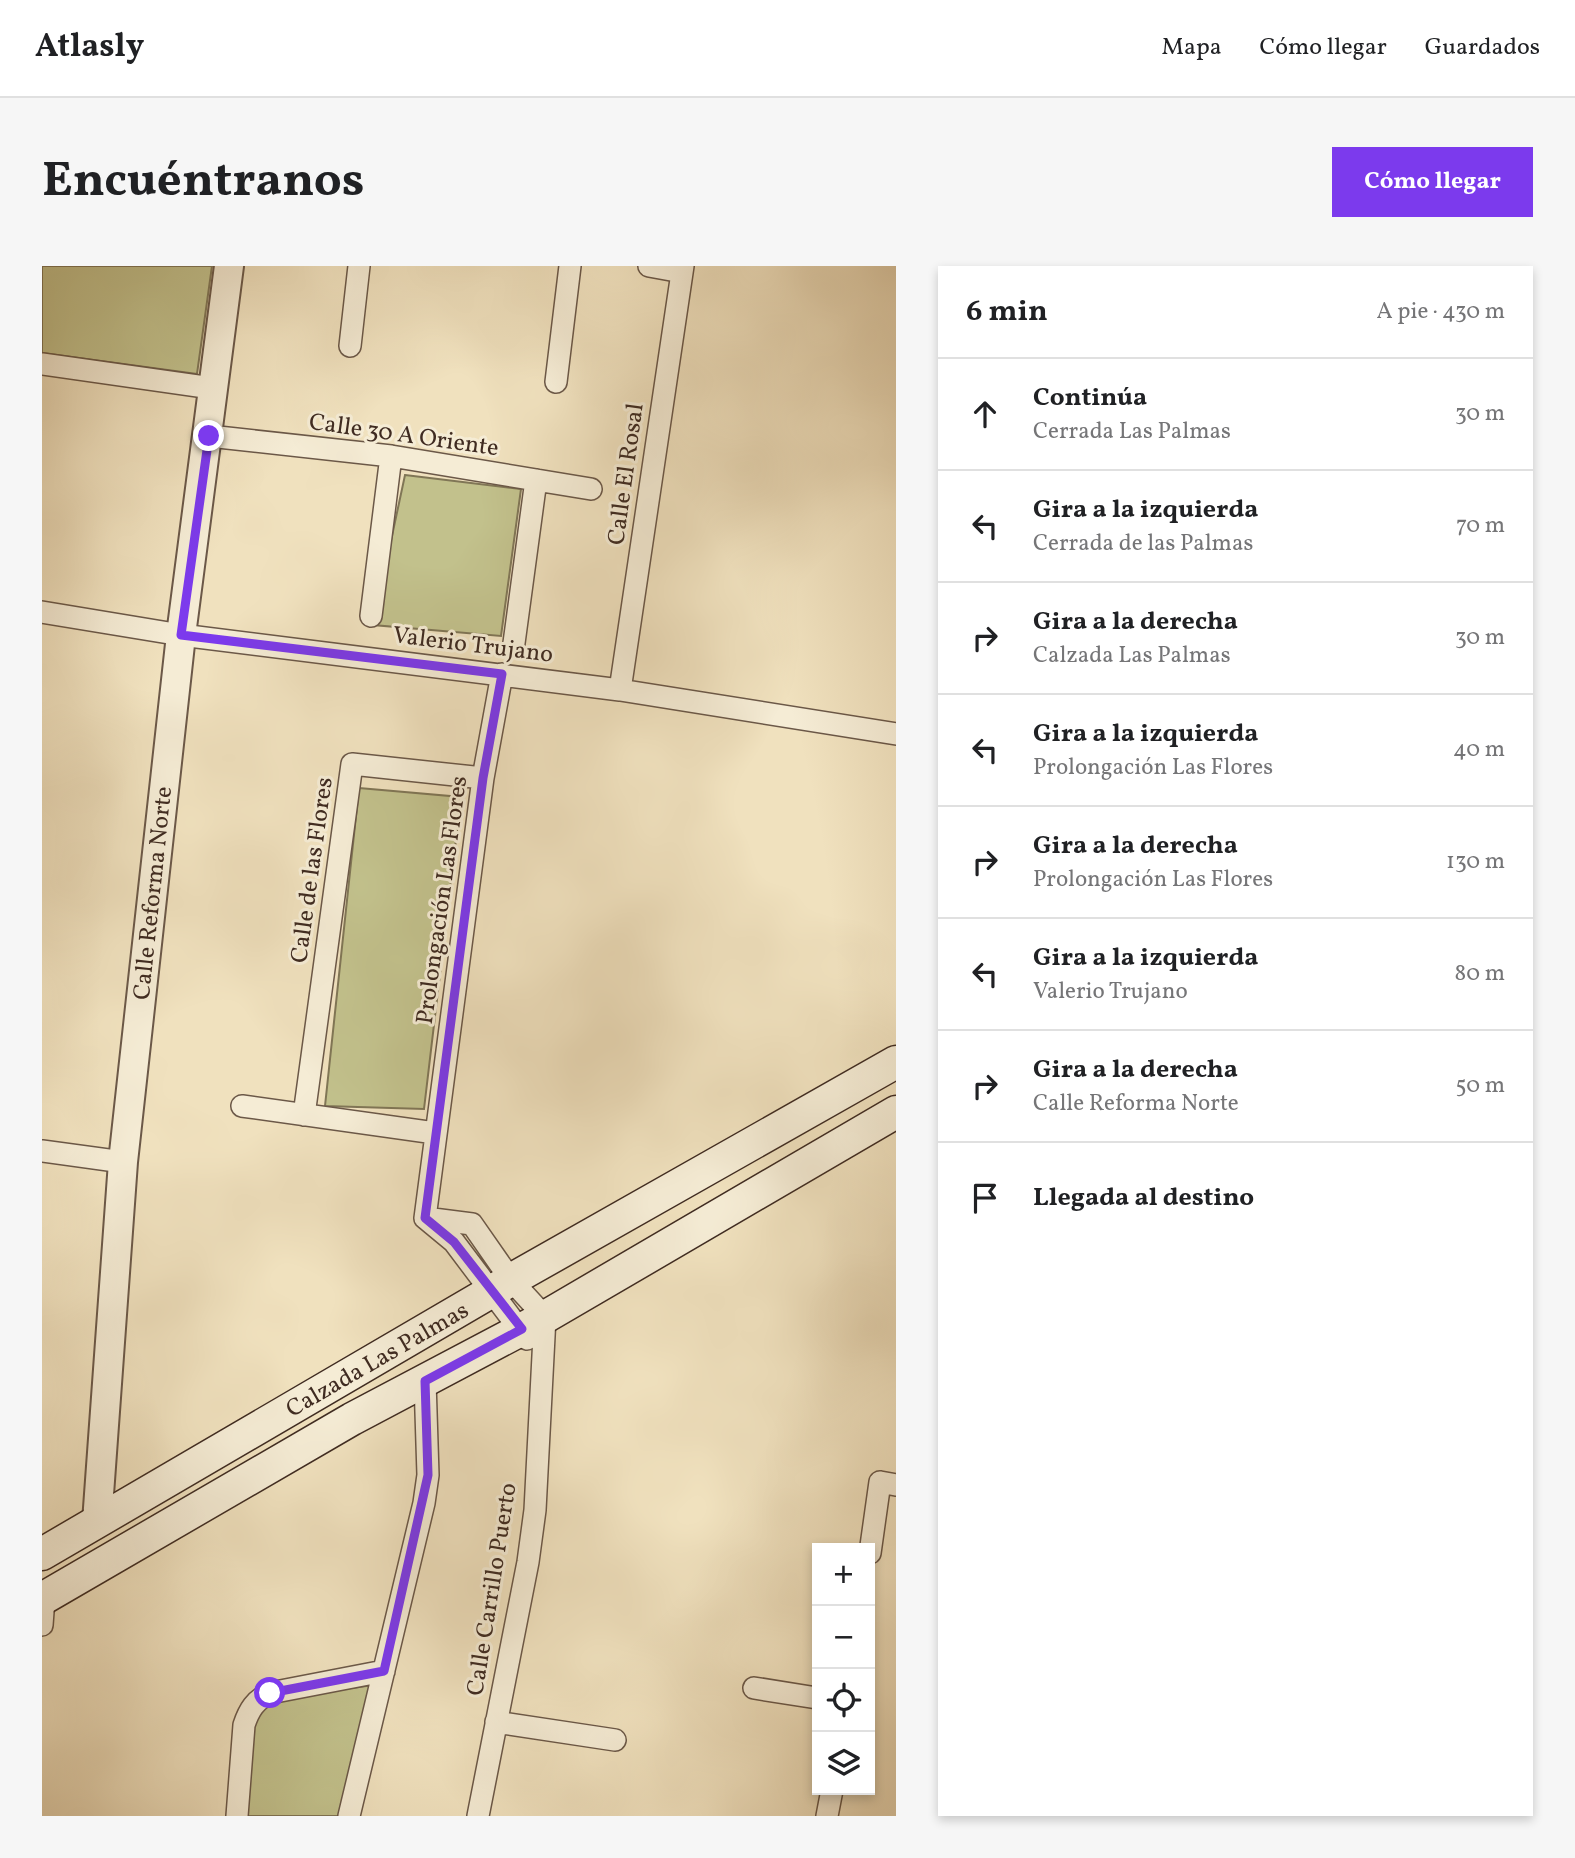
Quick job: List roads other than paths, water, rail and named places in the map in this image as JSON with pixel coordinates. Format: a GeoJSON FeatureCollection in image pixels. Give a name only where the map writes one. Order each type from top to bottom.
{"type":"FeatureCollection","features":[{"type":"Feature","properties":{"kind":"main road","name":"Calzada Las Palmas"},"geometry":{"type":"LineString","coordinates":[[42,1554],[501,1286],[896,1062]]}},
{"type":"Feature","properties":{"kind":"main road","name":"Calzada Las Palmas"},"geometry":{"type":"LineString","coordinates":[[43,1607],[352,1419],[533,1323],[896,1112]]}},
{"type":"Feature","properties":{"kind":"main road"},"geometry":{"type":"LineString","coordinates":[[332,1386],[352,1419]]}},
{"type":"Feature","properties":{"kind":"street","name":"Calle Reforma Norte"},"geometry":{"type":"LineString","coordinates":[[97,1522],[123,1162],[181,635],[229,266]]}},
{"type":"Feature","properties":{"kind":"street"},"geometry":{"type":"LineString","coordinates":[[350,346],[359,266]]}},
{"type":"Feature","properties":{"kind":"street"},"geometry":{"type":"LineString","coordinates":[[556,382],[570,266]]}},
{"type":"Feature","properties":{"kind":"street"},"geometry":{"type":"LineString","coordinates":[[649,266],[682,269]]}},
{"type":"Feature","properties":{"kind":"street","name":"Calle El Rosal"},"geometry":{"type":"LineString","coordinates":[[620,691],[682,269]]}},
{"type":"Feature","properties":{"kind":"street"},"geometry":{"type":"LineString","coordinates":[[42,364],[212,388]]}},
{"type":"Feature","properties":{"kind":"street","name":"Calle 30 A Oriente"},"geometry":{"type":"LineString","coordinates":[[209,436],[391,456],[591,489]]}},
{"type":"Feature","properties":{"kind":"street"},"geometry":{"type":"LineString","coordinates":[[371,616],[391,456]]}},
{"type":"Feature","properties":{"kind":"street"},"geometry":{"type":"LineString","coordinates":[[514,643],[537,480]]}},
{"type":"Feature","properties":{"kind":"street","name":"Valerio Trujano"},"geometry":{"type":"LineString","coordinates":[[42,612],[181,635],[502,674],[896,734]]}},
{"type":"Feature","properties":{"kind":"street","name":"Prolongación Las Flores"},"geometry":{"type":"LineString","coordinates":[[502,674],[483,778],[425,1218],[472,1224],[501,1286],[533,1323]]}},
{"type":"Feature","properties":{"kind":"street","name":"Calle de las Flores"},"geometry":{"type":"LineString","coordinates":[[304,1115],[352,764],[483,778]]}},
{"type":"Feature","properties":{"kind":"street"},"geometry":{"type":"LineString","coordinates":[[242,1106],[435,1133]]}},
{"type":"Feature","properties":{"kind":"street"},"geometry":{"type":"LineString","coordinates":[[42,1151],[123,1162]]}},
{"type":"Feature","properties":{"kind":"street","name":"Calle Carrillo Puerto"},"geometry":{"type":"LineString","coordinates":[[478,1816],[528,1562],[535,1510],[542,1369],[533,1323]]}},
{"type":"Feature","properties":{"kind":"street"},"geometry":{"type":"LineString","coordinates":[[349,1816],[428,1475],[425,1381]]}},
{"type":"Feature","properties":{"kind":"street"},"geometry":{"type":"LineString","coordinates":[[871,1543],[880,1482],[896,1485]]}},
{"type":"Feature","properties":{"kind":"street"},"geometry":{"type":"LineString","coordinates":[[237,1816],[244,1725],[248,1712],[260,1698],[270,1693],[384,1671]]}},
{"type":"Feature","properties":{"kind":"street"},"geometry":{"type":"LineString","coordinates":[[754,1689],[812,1697]]}},
{"type":"Feature","properties":{"kind":"street"},"geometry":{"type":"LineString","coordinates":[[496,1722],[615,1740]]}},
{"type":"Feature","properties":{"kind":"street"},"geometry":{"type":"LineString","coordinates":[[827,1816],[831,1795]]}}]}
